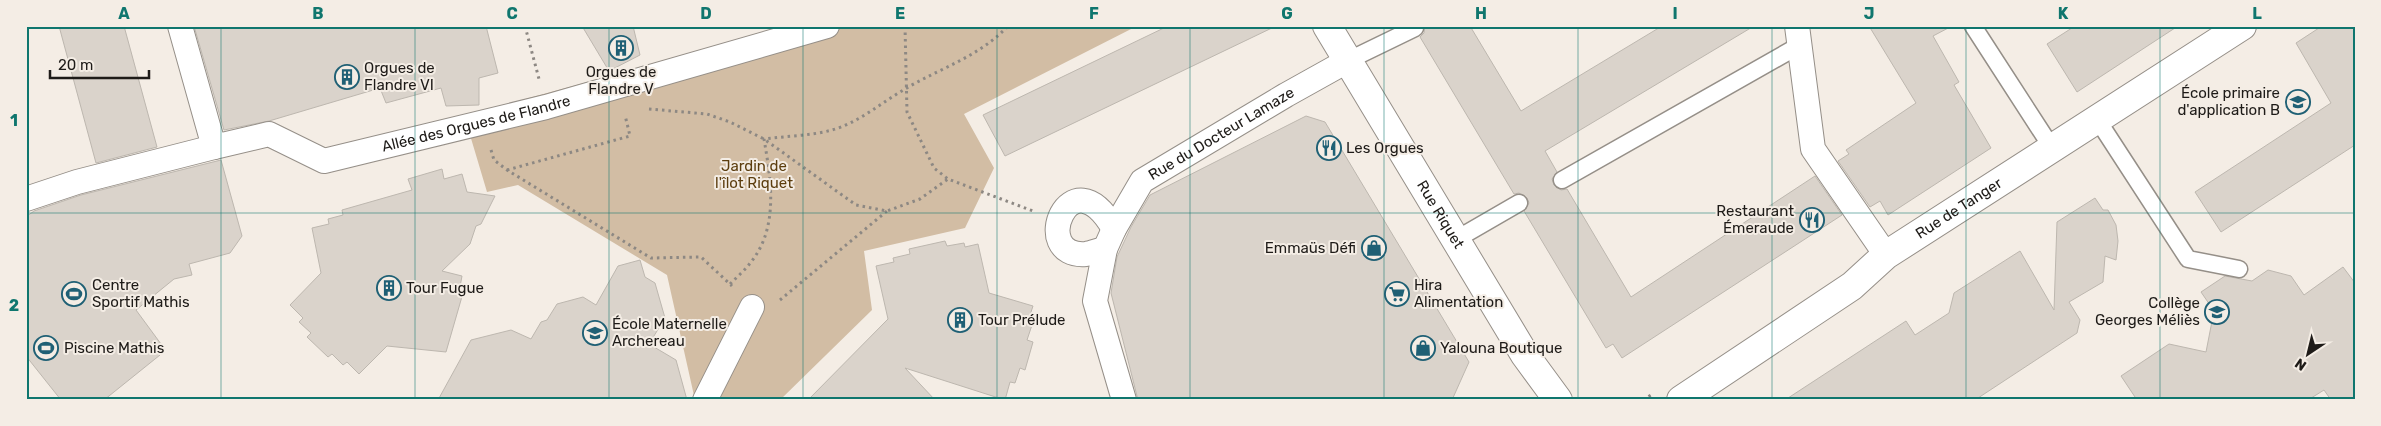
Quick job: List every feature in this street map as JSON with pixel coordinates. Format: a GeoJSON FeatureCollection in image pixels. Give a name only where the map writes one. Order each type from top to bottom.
{"type":"FeatureCollection","features":[{"type":"Feature","properties":{"kind":"street"},"geometry":{"type":"LineString","coordinates":[[180,26],[214,147]]}},
{"type":"Feature","properties":{"kind":"street","name":"Allée des Orgues de Flandre"},"geometry":{"type":"LineString","coordinates":[[26,199],[77,182],[269,134],[324,161],[546,107],[620,97],[828,26]]}},
{"type":"Feature","properties":{"kind":"street","name":"Rue Riquet"},"geometry":{"type":"LineString","coordinates":[[1326,26],[1526,355],[1558,400]]}},
{"type":"Feature","properties":{"kind":"street","name":"Rue de Tanger"},"geometry":{"type":"LineString","coordinates":[[1682,400],[1852,286],[1886,256],[2242,26]]}},
{"type":"Feature","properties":{"kind":"street"},"geometry":{"type":"LineString","coordinates":[[1798,35],[1813,150],[1886,256]]}},
{"type":"Feature","properties":{"kind":"street","name":"Rue du Docteur Lamaze"},"geometry":{"type":"LineString","coordinates":[[1124,400],[1095,300],[1109,239],[1142,181],[1286,95],[1348,61]]}},
{"type":"Feature","properties":{"kind":"street"},"geometry":{"type":"LineString","coordinates":[[1084,201],[1099,208],[1109,239],[1086,254],[1070,250],[1059,238],[1057,220],[1067,207],[1084,201]]}},
{"type":"Feature","properties":{"kind":"street"},"geometry":{"type":"LineString","coordinates":[[705,400],[752,307]]}},
{"type":"Feature","properties":{"kind":"lane"},"geometry":{"type":"LineString","coordinates":[[1973,26],[2052,148]]}},
{"type":"Feature","properties":{"kind":"lane"},"geometry":{"type":"LineString","coordinates":[[1348,61],[1415,28]]}},
{"type":"Feature","properties":{"kind":"lane"},"geometry":{"type":"LineString","coordinates":[[1562,180],[1798,35]]}},
{"type":"Feature","properties":{"kind":"lane"},"geometry":{"type":"LineString","coordinates":[[2098,118],[2188,259],[2239,270]]}},
{"type":"Feature","properties":{"kind":"lane"},"geometry":{"type":"LineString","coordinates":[[1455,240],[1520,203]]}},
{"type":"Feature","properties":{"kind":"path"},"geometry":{"type":"LineString","coordinates":[[525,26],[546,107]]}},
{"type":"Feature","properties":{"kind":"path"},"geometry":{"type":"LineString","coordinates":[[904,26],[907,112],[934,168],[948,179],[1057,220]]}},
{"type":"Feature","properties":{"kind":"path"},"geometry":{"type":"LineString","coordinates":[[764,139],[807,135],[833,130],[852,121],[906,88],[962,61],[995,40],[1008,26]]}},
{"type":"Feature","properties":{"kind":"path"},"geometry":{"type":"LineString","coordinates":[[507,170],[630,136],[620,97],[676,110],[708,114],[730,122],[764,139],[856,205],[887,211]]}},
{"type":"Feature","properties":{"kind":"path"},"geometry":{"type":"LineString","coordinates":[[482,123],[494,160],[507,170],[651,258],[701,257],[752,307],[775,305],[887,211],[920,200],[948,179]]}},
{"type":"Feature","properties":{"kind":"path"},"geometry":{"type":"LineString","coordinates":[[730,284],[752,261],[767,234],[770,188],[764,139]]}},
{"type":"Feature","properties":{"kind":"green space","name":"Jardin de l'îlot Riquet"},"geometry":{"type":"Polygon","coordinates":[[[791,26],[1137,26],[964,114],[994,168],[965,228],[864,251],[872,310],[780,400],[695,400],[667,275],[518,185],[487,192],[470,135],[445,121],[791,26]]]}},
{"type":"Feature","properties":{"kind":"building"},"geometry":{"type":"Polygon","coordinates":[[[59,26],[124,26],[157,147],[96,163],[59,26]]]}},
{"type":"Feature","properties":{"kind":"building","name":"Orgues de Flandre VI"},"geometry":{"type":"Polygon","coordinates":[[[194,26],[486,26],[498,73],[479,78],[479,105],[446,106],[441,88],[386,103],[380,88],[269,121],[224,130],[194,26]]]}},
{"type":"Feature","properties":{"kind":"building","name":"Orgues de Flandre V"},"geometry":{"type":"Polygon","coordinates":[[[582,26],[633,26],[640,55],[609,71],[582,26]]]}},
{"type":"Feature","properties":{"kind":"building"},"geometry":{"type":"Polygon","coordinates":[[[1168,26],[1276,26],[1005,156],[983,115],[1168,26]]]}},
{"type":"Feature","properties":{"kind":"building"},"geometry":{"type":"Polygon","coordinates":[[[1425,26],[1470,26],[1521,111],[1662,26],[1754,26],[1545,151],[1557,172],[1552,179],[1554,185],[1561,190],[1567,189],[1631,297],[1815,176],[1842,215],[1622,358],[1613,344],[1606,348],[1524,211],[1529,203],[1527,198],[1519,193],[1514,194],[1420,37],[1424,33],[1425,26]]]}},
{"type":"Feature","properties":{"kind":"building"},"geometry":{"type":"Polygon","coordinates":[[[1869,26],[1952,26],[1933,36],[1959,82],[1954,85],[1991,148],[1888,215],[1880,201],[1870,207],[1838,161],[1849,154],[1846,150],[1916,103],[1869,26]]]}},
{"type":"Feature","properties":{"kind":"building"},"geometry":{"type":"Polygon","coordinates":[[[2075,26],[2178,26],[2077,92],[2047,44],[2075,26]]]}},
{"type":"Feature","properties":{"kind":"building"},"geometry":{"type":"Polygon","coordinates":[[[2322,26],[2355,26],[2355,145],[2221,232],[2195,192],[2331,103],[2296,43],[2322,26]]]}},
{"type":"Feature","properties":{"kind":"building"},"geometry":{"type":"Polygon","coordinates":[[[1306,116],[1325,122],[1469,362],[1452,400],[1138,400],[1111,293],[1117,257],[1131,227],[1150,195],[1306,116]]]}},
{"type":"Feature","properties":{"kind":"building"},"geometry":{"type":"Polygon","coordinates":[[[221,160],[242,236],[230,253],[189,264],[192,275],[174,279],[136,310],[161,344],[160,355],[104,400],[61,400],[26,356],[26,217],[34,211],[81,195],[221,160]]]}},
{"type":"Feature","properties":{"kind":"building","name":"Tour Fugue"},"geometry":{"type":"Polygon","coordinates":[[[442,169],[444,179],[462,174],[467,192],[495,196],[481,224],[476,226],[470,244],[442,271],[462,276],[459,292],[463,293],[446,352],[387,346],[359,374],[347,362],[343,365],[332,354],[328,357],[307,337],[311,333],[299,322],[303,318],[290,305],[321,273],[312,228],[329,224],[328,219],[343,215],[342,210],[412,190],[408,179],[442,169]]]}},
{"type":"Feature","properties":{"kind":"building"},"geometry":{"type":"Polygon","coordinates":[[[2095,198],[2103,210],[2108,210],[2116,225],[2118,241],[2116,260],[2105,256],[2103,282],[2069,302],[2080,320],[2077,333],[1975,400],[1785,400],[1906,321],[1915,335],[1949,313],[1954,293],[2020,251],[2054,310],[2057,222],[2095,198]]]}},
{"type":"Feature","properties":{"kind":"building","name":"Tour Prélude"},"geometry":{"type":"Polygon","coordinates":[[[945,241],[947,246],[964,243],[965,247],[978,244],[989,293],[1033,306],[1027,324],[1032,325],[1027,340],[1033,342],[1025,370],[1020,368],[1015,383],[1010,382],[1005,400],[905,368],[935,400],[808,400],[888,319],[876,266],[894,262],[893,258],[910,254],[909,249],[945,241]]]}},
{"type":"Feature","properties":{"kind":"building","name":"École Maternelle Archereau"},"geometry":{"type":"Polygon","coordinates":[[[640,260],[645,277],[655,283],[665,318],[649,344],[676,360],[687,400],[438,400],[471,340],[511,330],[531,339],[541,322],[547,320],[557,304],[583,297],[596,305],[618,266],[640,260]]]}},
{"type":"Feature","properties":{"kind":"building","name":"Collège Georges Méliès"},"geometry":{"type":"Polygon","coordinates":[[[2343,267],[2355,283],[2355,400],[2331,400],[2324,390],[2308,400],[2137,400],[2121,376],[2169,344],[2206,352],[2214,311],[2201,292],[2225,276],[2252,281],[2268,270],[2291,276],[2304,295],[2343,267]]]}},
{"type":"Feature","properties":{"kind":"place","name":"Orgues de Flandre V"},"geometry":{"type":"Point","coordinates":[621,48]}},
{"type":"Feature","properties":{"kind":"place","name":"Orgues de Flandre VI"},"geometry":{"type":"Point","coordinates":[347,77]}},
{"type":"Feature","properties":{"kind":"place","name":"École primaire d'application B"},"geometry":{"type":"Point","coordinates":[2298,102]}},
{"type":"Feature","properties":{"kind":"place","name":"Les Orgues"},"geometry":{"type":"Point","coordinates":[1329,148]}},
{"type":"Feature","properties":{"kind":"place","name":"Restaurant Émeraude"},"geometry":{"type":"Point","coordinates":[1812,220]}},
{"type":"Feature","properties":{"kind":"place","name":"Emmaüs Défi"},"geometry":{"type":"Point","coordinates":[1374,248]}},
{"type":"Feature","properties":{"kind":"place","name":"Tour Fugue"},"geometry":{"type":"Point","coordinates":[389,288]}},
{"type":"Feature","properties":{"kind":"place","name":"Centre Sportif Mathis"},"geometry":{"type":"Point","coordinates":[74,294]}},
{"type":"Feature","properties":{"kind":"place","name":"Hira Alimentation"},"geometry":{"type":"Point","coordinates":[1397,294]}},
{"type":"Feature","properties":{"kind":"place","name":"Collège Georges Méliès"},"geometry":{"type":"Point","coordinates":[2217,312]}},
{"type":"Feature","properties":{"kind":"place","name":"Tour Prélude"},"geometry":{"type":"Point","coordinates":[960,320]}},
{"type":"Feature","properties":{"kind":"place","name":"École Maternelle Archereau"},"geometry":{"type":"Point","coordinates":[595,333]}},
{"type":"Feature","properties":{"kind":"place","name":"Piscine Mathis"},"geometry":{"type":"Point","coordinates":[46,348]}},
{"type":"Feature","properties":{"kind":"place","name":"Yalouna Boutique"},"geometry":{"type":"Point","coordinates":[1423,348]}}]}
